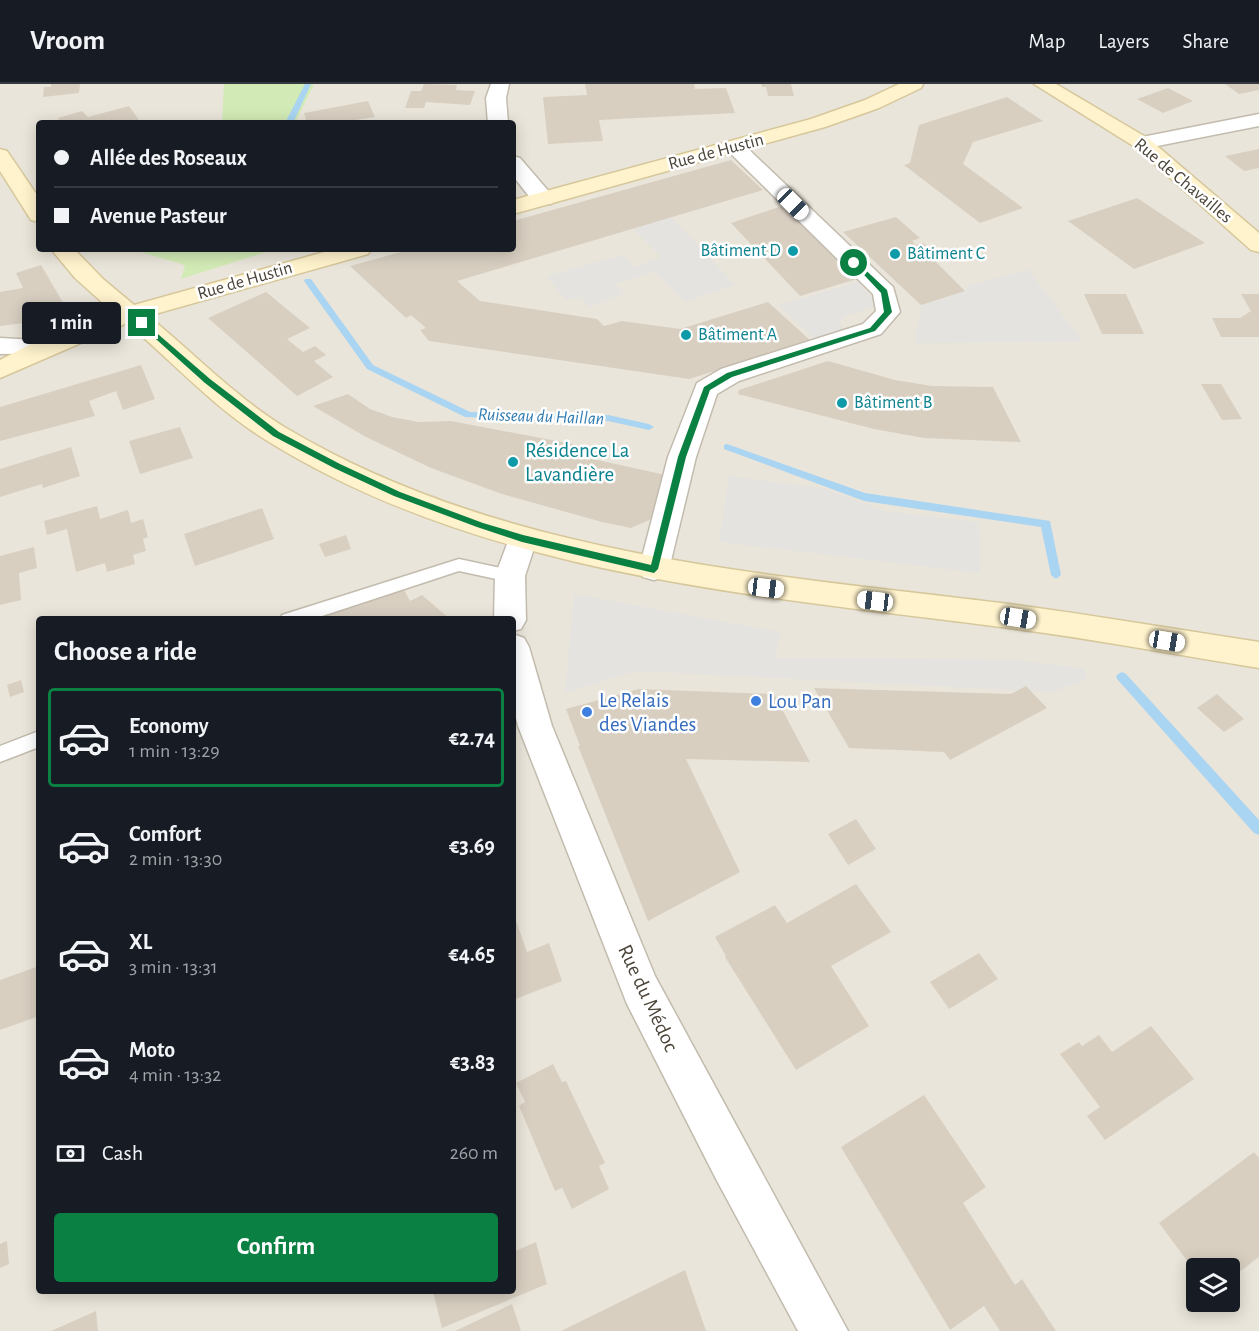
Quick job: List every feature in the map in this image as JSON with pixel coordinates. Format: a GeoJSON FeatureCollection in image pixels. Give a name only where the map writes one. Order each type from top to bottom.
{"type":"FeatureCollection","features":[{"type":"Feature","properties":{"kind":"main road","name":"Rue de Hustin"},"geometry":{"type":"LineString","coordinates":[[516,206],[735,147],[843,115],[914,84]]}},
{"type":"Feature","properties":{"kind":"main road","name":"Rue de Chavailles"},"geometry":{"type":"LineString","coordinates":[[1043,84],[1142,143],[1259,244]]}},
{"type":"Feature","properties":{"kind":"main road"},"geometry":{"type":"LineString","coordinates":[[0,155],[36,210]]}},
{"type":"Feature","properties":{"kind":"main road"},"geometry":{"type":"LineString","coordinates":[[65,252],[101,288],[207,381],[276,434],[397,494],[522,538],[654,569],[725,582],[1006,616],[1259,655]]}},
{"type":"Feature","properties":{"kind":"main road","name":"Rue de Hustin"},"geometry":{"type":"LineString","coordinates":[[0,370],[46,347],[131,313],[349,252]]}},
{"type":"Feature","properties":{"kind":"street"},"geometry":{"type":"LineString","coordinates":[[498,120],[496,98],[500,84]]}},
{"type":"Feature","properties":{"kind":"street"},"geometry":{"type":"LineString","coordinates":[[1142,143],[1259,120]]}},
{"type":"Feature","properties":{"kind":"street"},"geometry":{"type":"LineString","coordinates":[[654,569],[682,457],[706,389],[730,375],[872,330],[888,312],[885,292],[735,147]]}},
{"type":"Feature","properties":{"kind":"street"},"geometry":{"type":"LineString","coordinates":[[516,166],[543,199]]}},
{"type":"Feature","properties":{"kind":"street"},"geometry":{"type":"LineString","coordinates":[[0,346],[46,347]]}},
{"type":"Feature","properties":{"kind":"street"},"geometry":{"type":"LineString","coordinates":[[510,616],[510,576],[522,538]]}},
{"type":"Feature","properties":{"kind":"street","name":"Rue du Médoc"},"geometry":{"type":"LineString","coordinates":[[516,658],[535,726],[641,990],[730,1162],[824,1331]]}},
{"type":"Feature","properties":{"kind":"lane"},"geometry":{"type":"LineString","coordinates":[[300,616],[459,565],[510,576]]}},
{"type":"Feature","properties":{"kind":"lane"},"geometry":{"type":"LineString","coordinates":[[0,754],[36,741]]}},
{"type":"Feature","properties":{"kind":"shaded area"},"geometry":{"type":"Polygon","coordinates":[[[0,84],[1259,84],[1259,1331],[0,1331],[0,84]]]}},
{"type":"Feature","properties":{"kind":"shaded area"},"geometry":{"type":"Polygon","coordinates":[[[671,217],[736,285],[685,302],[654,272],[615,284],[624,294],[590,307],[580,297],[566,300],[546,276],[623,255],[634,267],[661,257],[633,229],[671,217]]]}},
{"type":"Feature","properties":{"kind":"shaded area"},"geometry":{"type":"Polygon","coordinates":[[[1028,269],[1083,342],[915,343],[921,305],[965,291],[968,286],[1028,269]]]}},
{"type":"Feature","properties":{"kind":"shaded area"},"geometry":{"type":"Polygon","coordinates":[[[858,282],[879,305],[846,316],[839,322],[845,331],[816,340],[779,305],[858,282]]]}},
{"type":"Feature","properties":{"kind":"shaded area"},"geometry":{"type":"Polygon","coordinates":[[[729,476],[827,489],[884,511],[979,522],[980,573],[719,542],[729,476]]]}},
{"type":"Feature","properties":{"kind":"shaded area"},"geometry":{"type":"Polygon","coordinates":[[[574,594],[780,632],[776,658],[1004,659],[1084,668],[1087,679],[1053,692],[636,671],[565,693],[574,594]]]}},
{"type":"Feature","properties":{"kind":"green space"},"geometry":{"type":"Polygon","coordinates":[[[224,84],[314,84],[296,120],[222,120],[224,84]]]}},
{"type":"Feature","properties":{"kind":"green space"},"geometry":{"type":"Polygon","coordinates":[[[140,252],[266,252],[181,279],[185,265],[140,252]]]}},
{"type":"Feature","properties":{"kind":"building"},"geometry":{"type":"Polygon","coordinates":[[[51,84],[80,84],[79,93],[43,97],[44,87],[51,87],[51,84]]]}},
{"type":"Feature","properties":{"kind":"building"},"geometry":{"type":"Polygon","coordinates":[[[424,84],[457,85],[456,90],[475,91],[470,105],[426,102],[424,108],[405,108],[411,91],[421,91],[424,84]]]}},
{"type":"Feature","properties":{"kind":"building"},"geometry":{"type":"Polygon","coordinates":[[[585,84],[694,84],[695,89],[726,88],[735,113],[599,120],[603,141],[548,144],[543,97],[587,95],[585,84]]]}},
{"type":"Feature","properties":{"kind":"building"},"geometry":{"type":"Polygon","coordinates":[[[761,84],[791,84],[794,96],[768,96],[766,87],[762,87],[761,84]]]}},
{"type":"Feature","properties":{"kind":"building"},"geometry":{"type":"Polygon","coordinates":[[[1225,84],[1259,84],[1259,90],[1239,94],[1225,84]]]}},
{"type":"Feature","properties":{"kind":"building"},"geometry":{"type":"Polygon","coordinates":[[[1168,88],[1193,101],[1163,113],[1137,99],[1168,88]]]}},
{"type":"Feature","properties":{"kind":"building"},"geometry":{"type":"Polygon","coordinates":[[[1007,97],[1043,121],[973,142],[963,164],[1023,208],[980,223],[904,165],[910,163],[919,125],[1007,97]]]}},
{"type":"Feature","properties":{"kind":"building"},"geometry":{"type":"Polygon","coordinates":[[[368,101],[375,117],[356,120],[306,120],[304,113],[368,101]]]}},
{"type":"Feature","properties":{"kind":"building"},"geometry":{"type":"Polygon","coordinates":[[[129,106],[139,120],[59,120],[58,118],[82,111],[88,117],[129,106]]]}},
{"type":"Feature","properties":{"kind":"building"},"geometry":{"type":"Polygon","coordinates":[[[1259,149],[1259,168],[1244,171],[1225,156],[1259,149]]]}},
{"type":"Feature","properties":{"kind":"building"},"geometry":{"type":"Polygon","coordinates":[[[731,160],[763,190],[457,281],[480,301],[597,319],[604,326],[622,321],[680,329],[768,302],[811,341],[689,379],[429,341],[420,330],[426,328],[411,315],[406,318],[350,266],[401,252],[516,252],[516,220],[731,160]]]}},
{"type":"Feature","properties":{"kind":"building"},"geometry":{"type":"Polygon","coordinates":[[[1137,198],[1205,243],[1134,269],[1068,221],[1137,198]]]}},
{"type":"Feature","properties":{"kind":"building","name":"Bâtiment D"},"geometry":{"type":"Polygon","coordinates":[[[782,206],[857,279],[800,296],[731,223],[782,206]]]}},
{"type":"Feature","properties":{"kind":"building","name":"Bâtiment C"},"geometry":{"type":"Polygon","coordinates":[[[896,217],[920,238],[912,241],[916,245],[923,243],[942,260],[936,262],[965,291],[921,305],[843,232],[896,217]]]}},
{"type":"Feature","properties":{"kind":"building"},"geometry":{"type":"Polygon","coordinates":[[[41,265],[65,306],[49,320],[0,326],[0,292],[23,288],[16,273],[41,265]]]}},
{"type":"Feature","properties":{"kind":"building"},"geometry":{"type":"Polygon","coordinates":[[[266,292],[310,328],[287,339],[303,352],[315,346],[326,355],[314,361],[333,377],[297,396],[208,318],[266,292]]]}},
{"type":"Feature","properties":{"kind":"building"},"geometry":{"type":"Polygon","coordinates":[[[1084,294],[1126,294],[1144,334],[1102,334],[1084,294]]]}},
{"type":"Feature","properties":{"kind":"building"},"geometry":{"type":"Polygon","coordinates":[[[1241,294],[1259,294],[1259,337],[1221,337],[1212,318],[1240,318],[1251,311],[1241,294]]]}},
{"type":"Feature","properties":{"kind":"building"},"geometry":{"type":"Polygon","coordinates":[[[828,361],[895,380],[932,386],[993,387],[1021,442],[924,438],[874,429],[738,394],[739,390],[828,361]]]}},
{"type":"Feature","properties":{"kind":"building"},"geometry":{"type":"Polygon","coordinates":[[[141,365],[155,399],[123,410],[116,391],[89,401],[95,416],[0,441],[0,407],[141,365]]]}},
{"type":"Feature","properties":{"kind":"building"},"geometry":{"type":"Polygon","coordinates":[[[1201,384],[1221,384],[1242,419],[1222,420],[1201,384]]]}},
{"type":"Feature","properties":{"kind":"building","name":"Résidence La Lavandière"},"geometry":{"type":"Polygon","coordinates":[[[348,394],[370,409],[392,417],[419,422],[451,421],[583,446],[579,456],[670,476],[654,518],[631,528],[602,522],[502,494],[431,468],[366,437],[313,406],[348,394]]]}},
{"type":"Feature","properties":{"kind":"building"},"geometry":{"type":"Polygon","coordinates":[[[180,427],[193,458],[140,474],[129,441],[180,427]]]}},
{"type":"Feature","properties":{"kind":"building"},"geometry":{"type":"Polygon","coordinates":[[[71,447],[80,476],[43,488],[42,484],[0,497],[0,469],[71,447]]]}},
{"type":"Feature","properties":{"kind":"building"},"geometry":{"type":"Polygon","coordinates":[[[97,506],[100,519],[128,510],[131,523],[143,519],[148,537],[143,539],[146,551],[133,555],[135,564],[107,572],[105,563],[76,572],[67,529],[47,535],[44,521],[97,506]]]}},
{"type":"Feature","properties":{"kind":"building"},"geometry":{"type":"Polygon","coordinates":[[[262,508],[274,539],[195,566],[184,534],[262,508]]]}},
{"type":"Feature","properties":{"kind":"building"},"geometry":{"type":"Polygon","coordinates":[[[346,535],[351,549],[325,557],[319,544],[346,535]]]}},
{"type":"Feature","properties":{"kind":"building"},"geometry":{"type":"Polygon","coordinates":[[[34,547],[37,568],[19,573],[21,600],[0,605],[0,556],[34,547]]]}},
{"type":"Feature","properties":{"kind":"building"},"geometry":{"type":"Polygon","coordinates":[[[403,588],[410,601],[422,595],[446,616],[324,616],[403,588]]]}},
{"type":"Feature","properties":{"kind":"building"},"geometry":{"type":"Polygon","coordinates":[[[21,680],[24,692],[10,697],[7,685],[21,680]]]}},
{"type":"Feature","properties":{"kind":"building"},"geometry":{"type":"Polygon","coordinates":[[[1026,686],[1047,708],[950,760],[944,752],[849,748],[814,688],[1011,694],[1026,686]]]}},
{"type":"Feature","properties":{"kind":"building"},"geometry":{"type":"Polygon","coordinates":[[[639,689],[774,694],[810,762],[686,759],[740,872],[648,921],[578,746],[580,746],[566,709],[639,689]]]}},
{"type":"Feature","properties":{"kind":"building"},"geometry":{"type":"Polygon","coordinates":[[[1217,694],[1244,719],[1224,732],[1197,708],[1217,694]]]}},
{"type":"Feature","properties":{"kind":"building"},"geometry":{"type":"Polygon","coordinates":[[[856,819],[876,849],[848,865],[828,834],[856,819]]]}},
{"type":"Feature","properties":{"kind":"building"},"geometry":{"type":"Polygon","coordinates":[[[856,884],[891,932],[831,966],[869,1026],[796,1070],[725,957],[715,937],[775,905],[787,923],[856,884]]]}},
{"type":"Feature","properties":{"kind":"building"},"geometry":{"type":"Polygon","coordinates":[[[516,921],[527,952],[549,943],[562,981],[516,999],[516,921]]]}},
{"type":"Feature","properties":{"kind":"building"},"geometry":{"type":"Polygon","coordinates":[[[979,953],[998,979],[949,1009],[930,982],[979,953]]]}},
{"type":"Feature","properties":{"kind":"building"},"geometry":{"type":"Polygon","coordinates":[[[36,967],[36,1017],[0,1030],[0,980],[36,967]]]}},
{"type":"Feature","properties":{"kind":"building"},"geometry":{"type":"Polygon","coordinates":[[[1151,1026],[1194,1079],[1105,1140],[1087,1116],[1100,1107],[1060,1054],[1079,1042],[1082,1046],[1099,1035],[1112,1052],[1151,1026]]]}},
{"type":"Feature","properties":{"kind":"building"},"geometry":{"type":"Polygon","coordinates":[[[553,1064],[562,1082],[566,1081],[605,1163],[599,1166],[609,1189],[572,1209],[562,1188],[555,1191],[519,1106],[525,1102],[516,1083],[553,1064]]]}},
{"type":"Feature","properties":{"kind":"building"},"geometry":{"type":"Polygon","coordinates":[[[924,1095],[986,1187],[963,1203],[1015,1285],[1022,1279],[1056,1331],[1000,1331],[984,1306],[950,1330],[841,1147],[924,1095]]]}},
{"type":"Feature","properties":{"kind":"building"},"geometry":{"type":"Polygon","coordinates":[[[1254,1152],[1259,1158],[1259,1257],[1240,1271],[1240,1258],[1186,1259],[1159,1223],[1254,1152]]]}},
{"type":"Feature","properties":{"kind":"building"},"geometry":{"type":"Polygon","coordinates":[[[7,1241],[9,1264],[0,1268],[0,1244],[7,1241]]]}},
{"type":"Feature","properties":{"kind":"building"},"geometry":{"type":"Polygon","coordinates":[[[536,1242],[547,1284],[442,1328],[434,1294],[516,1294],[516,1251],[536,1242]]]}},
{"type":"Feature","properties":{"kind":"building"},"geometry":{"type":"Polygon","coordinates":[[[685,1270],[706,1331],[561,1331],[685,1270]]]}},
{"type":"Feature","properties":{"kind":"building"},"geometry":{"type":"Polygon","coordinates":[[[512,1304],[521,1331],[455,1331],[512,1304]]]}},
{"type":"Feature","properties":{"kind":"building"},"geometry":{"type":"Polygon","coordinates":[[[96,1311],[98,1331],[51,1331],[96,1311]]]}},
{"type":"Feature","properties":{"kind":"waterway","name":"Ruisseau du Haillan"},"geometry":{"type":"LineString","coordinates":[[290,120],[308,84]]}},
{"type":"Feature","properties":{"kind":"waterway","name":"Ruisseau du Haillan"},"geometry":{"type":"LineString","coordinates":[[308,281],[370,367],[468,415],[608,418],[649,427]]}},
{"type":"Feature","properties":{"kind":"waterway","name":"Ruisseau du Haillan"},"geometry":{"type":"LineString","coordinates":[[727,447],[864,497],[1046,524],[1056,575]]}},
{"type":"Feature","properties":{"kind":"waterway","name":"Ruisseau du Haillan"},"geometry":{"type":"LineString","coordinates":[[1122,677],[1259,829]]}},
{"type":"Feature","properties":{"kind":"place","name":"Bâtiment D"},"geometry":{"type":"Point","coordinates":[793,251]}},
{"type":"Feature","properties":{"kind":"place","name":"Bâtiment C"},"geometry":{"type":"Point","coordinates":[895,254]}},
{"type":"Feature","properties":{"kind":"place","name":"Bâtiment A"},"geometry":{"type":"Point","coordinates":[686,335]}},
{"type":"Feature","properties":{"kind":"place","name":"Bâtiment B"},"geometry":{"type":"Point","coordinates":[842,403]}},
{"type":"Feature","properties":{"kind":"place","name":"Résidence La Lavandière"},"geometry":{"type":"Point","coordinates":[513,462]}},
{"type":"Feature","properties":{"kind":"place","name":"Lou Pan"},"geometry":{"type":"Point","coordinates":[756,701]}},
{"type":"Feature","properties":{"kind":"place","name":"Le Relais des Viandes"},"geometry":{"type":"Point","coordinates":[587,712]}},
{"type":"Feature","properties":{"kind":"route"},"geometry":{"type":"LineString","coordinates":[[142,323],[207,381],[276,434],[337,466],[452,516],[522,538],[654,569],[682,457],[706,389],[730,375],[872,330],[888,312],[885,292],[854,263]]}}]}
